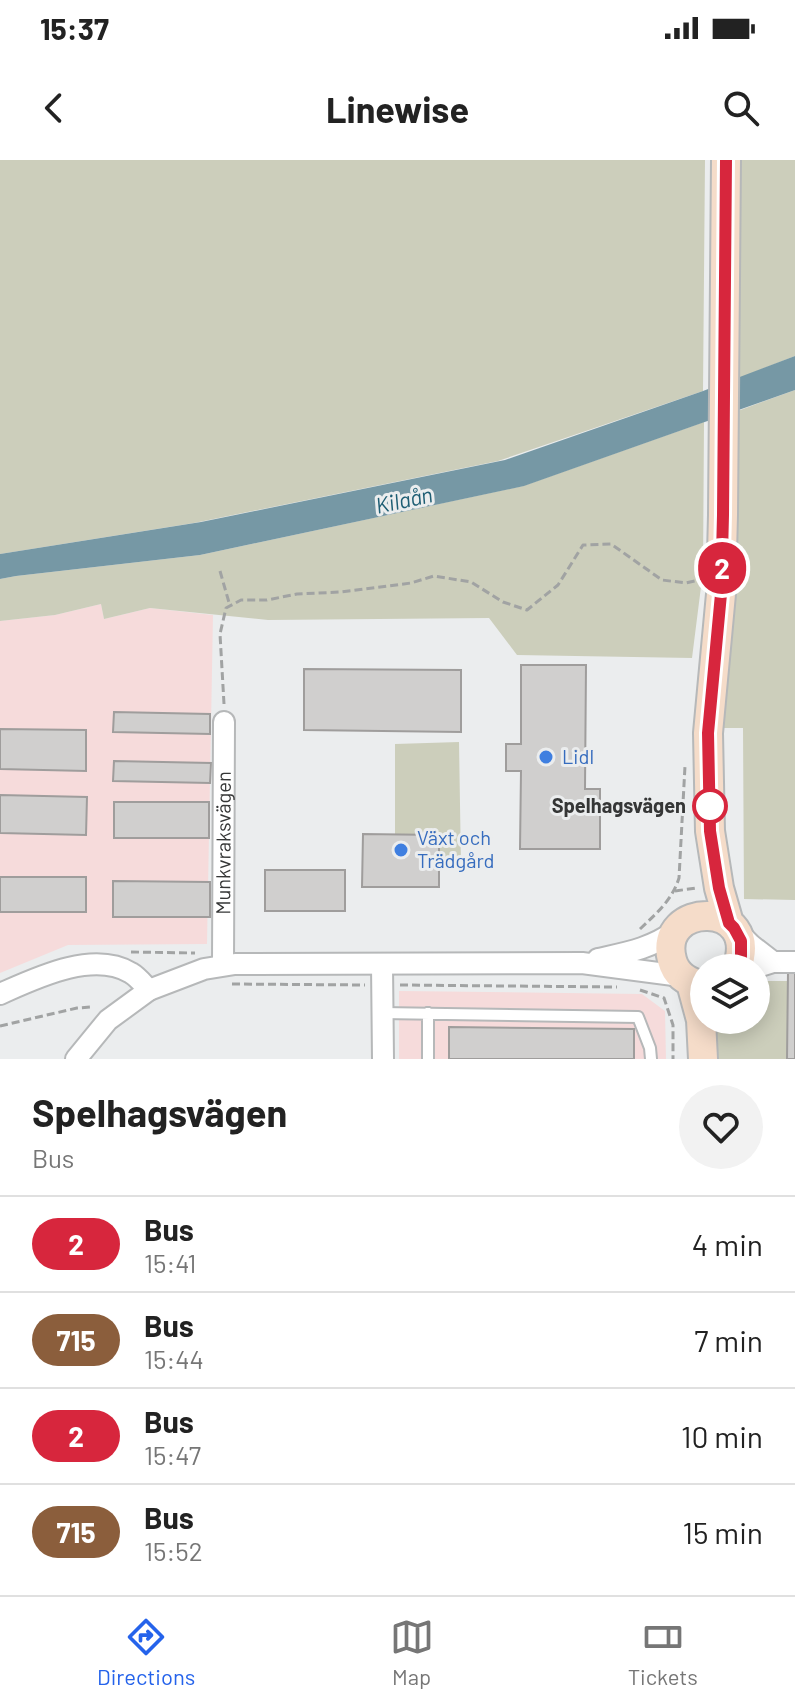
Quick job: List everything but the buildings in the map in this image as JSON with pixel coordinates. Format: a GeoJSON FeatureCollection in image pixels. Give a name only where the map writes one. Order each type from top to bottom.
{"type":"FeatureCollection","features":[{"type":"Feature","properties":{"kind":"main road"},"geometry":{"type":"LineString","coordinates":[[726,160],[721,594],[708,733],[710,831],[719,888],[732,926],[741,941],[741,954]]}},
{"type":"Feature","properties":{"kind":"main road"},"geometry":{"type":"LineString","coordinates":[[690,980],[673,965],[671,941],[701,888],[710,831]]}},
{"type":"Feature","properties":{"kind":"main road"},"geometry":{"type":"LineString","coordinates":[[681,925],[697,916],[709,915],[732,926]]}},
{"type":"Feature","properties":{"kind":"street","name":"Munkvraksvägen"},"geometry":{"type":"LineString","coordinates":[[224,722],[224,975]]}},
{"type":"Feature","properties":{"kind":"street"},"geometry":{"type":"LineString","coordinates":[[76,1059],[108,1020],[149,990],[204,969],[224,975],[382,975],[582,963],[641,950],[659,942],[681,925]]}},
{"type":"Feature","properties":{"kind":"street"},"geometry":{"type":"LineString","coordinates":[[732,926],[757,954]]}},
{"type":"Feature","properties":{"kind":"street"},"geometry":{"type":"LineString","coordinates":[[770,964],[795,962]]}},
{"type":"Feature","properties":{"kind":"street"},"geometry":{"type":"LineString","coordinates":[[582,963],[641,969],[690,981]]}},
{"type":"Feature","properties":{"kind":"street"},"geometry":{"type":"LineString","coordinates":[[0,994],[73,966],[106,965],[131,973],[149,990]]}},
{"type":"Feature","properties":{"kind":"street"},"geometry":{"type":"LineString","coordinates":[[382,975],[383,1059]]}},
{"type":"Feature","properties":{"kind":"lane"},"geometry":{"type":"LineString","coordinates":[[382,1013],[638,1017],[651,1059]]}},
{"type":"Feature","properties":{"kind":"lane"},"geometry":{"type":"LineString","coordinates":[[428,1013],[428,1059]]}},
{"type":"Feature","properties":{"kind":"path"},"geometry":{"type":"LineString","coordinates":[[224,722],[220,634],[226,608],[241,600],[341,592],[411,583],[434,576],[471,582],[503,602],[527,610],[558,585],[583,545],[611,544],[662,580],[686,583],[707,579]]}},
{"type":"Feature","properties":{"kind":"path"},"geometry":{"type":"LineString","coordinates":[[220,571],[230,606]]}},
{"type":"Feature","properties":{"kind":"path"},"geometry":{"type":"LineString","coordinates":[[641,969],[632,987],[664,998],[673,1025],[673,1059]]}},
{"type":"Feature","properties":{"kind":"path"},"geometry":{"type":"LineString","coordinates":[[224,975],[382,975],[617,987]]}},
{"type":"Feature","properties":{"kind":"path"},"geometry":{"type":"LineString","coordinates":[[0,1026],[91,1007],[108,1020]]}},
{"type":"Feature","properties":{"kind":"shaded area"},"geometry":{"type":"Polygon","coordinates":[[[101,604],[104,619],[150,608],[213,615],[207,944],[68,945],[0,973],[0,621],[55,615],[101,604]]]}},
{"type":"Feature","properties":{"kind":"shaded area"},"geometry":{"type":"Polygon","coordinates":[[[399,991],[642,994],[665,1011],[666,1059],[399,1059],[399,991]]]}},
{"type":"Feature","properties":{"kind":"green space"},"geometry":{"type":"Polygon","coordinates":[[[0,160],[705,160],[703,391],[498,461],[194,523],[0,554],[0,160]]]}},
{"type":"Feature","properties":{"kind":"green space"},"geometry":{"type":"Polygon","coordinates":[[[737,160],[795,160],[795,356],[737,379],[737,160]]]}},
{"type":"Feature","properties":{"kind":"green space"},"geometry":{"type":"Polygon","coordinates":[[[795,390],[795,900],[744,899],[743,728],[721,728],[735,412],[795,390]]]}},
{"type":"Feature","properties":{"kind":"green space"},"geometry":{"type":"Polygon","coordinates":[[[704,422],[703,571],[692,658],[517,655],[489,618],[268,620],[150,608],[104,619],[101,604],[55,615],[0,621],[0,579],[200,555],[523,486],[704,422]]]}},
{"type":"Feature","properties":{"kind":"green space"},"geometry":{"type":"Polygon","coordinates":[[[459,742],[461,866],[439,865],[439,835],[395,835],[395,744],[459,742]]]}},
{"type":"Feature","properties":{"kind":"green space"},"geometry":{"type":"Polygon","coordinates":[[[770,981],[795,981],[795,1059],[710,1059],[711,1034],[770,1034],[770,981]]]}},
{"type":"Feature","properties":{"kind":"water","name":"Kilaån"},"geometry":{"type":"Polygon","coordinates":[[[795,356],[795,390],[524,486],[200,555],[0,579],[0,554],[201,522],[505,460],[795,356]]]}},
{"type":"Feature","properties":{"kind":"bus line","name":"2"},"geometry":{"type":"LineString","coordinates":[[726,160],[721,594],[708,733],[710,831],[719,888],[729,923],[741,941],[741,954]]}},
{"type":"Feature","properties":{"kind":"place","name":"Lidl"},"geometry":{"type":"Point","coordinates":[546,757]}},
{"type":"Feature","properties":{"kind":"place","name":"Spelhagsvägen"},"geometry":{"type":"Point","coordinates":[710,806]}},
{"type":"Feature","properties":{"kind":"place","name":"Växt och Trädgård"},"geometry":{"type":"Point","coordinates":[401,850]}}]}
